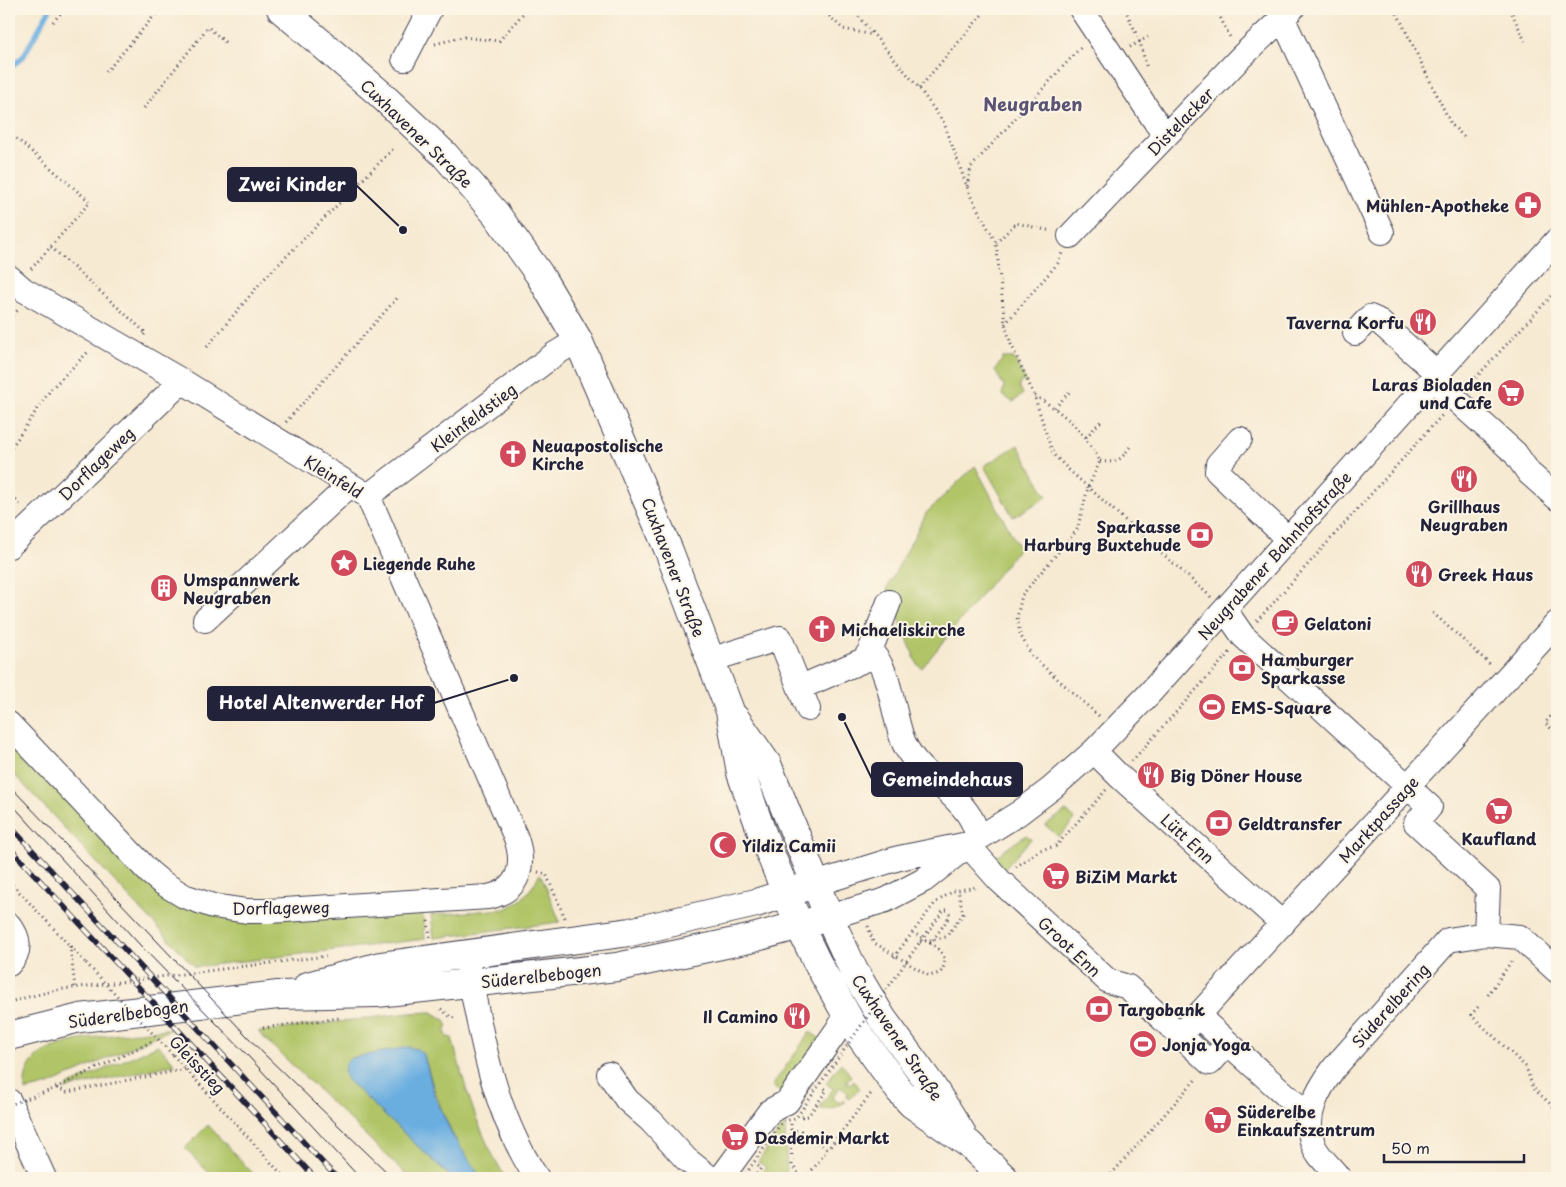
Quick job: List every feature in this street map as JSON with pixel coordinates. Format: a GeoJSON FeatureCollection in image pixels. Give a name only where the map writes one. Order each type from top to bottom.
{"type":"FeatureCollection","features":[{"type":"Feature","properties":{"kind":"main road","name":"Cuxhavener Straße"},"geometry":{"type":"LineString","coordinates":[[281,9],[378,92],[464,176],[534,268],[578,340],[647,498],[730,711],[741,773],[799,925],[847,1016],[887,1076],[912,1104],[969,1144],[1004,1178]]}},
{"type":"Feature","properties":{"kind":"main road","name":"Cuxhavener Straße"},"geometry":{"type":"LineString","coordinates":[[730,711],[767,764],[829,917],[863,987],[931,1085],[969,1144]]}},
{"type":"Feature","properties":{"kind":"main road","name":"Süderelbebogen"},"geometry":{"type":"LineString","coordinates":[[278,995],[380,966],[630,932],[756,903],[815,884]]}},
{"type":"Feature","properties":{"kind":"main road","name":"Süderelbebogen"},"geometry":{"type":"LineString","coordinates":[[9,1036],[80,1018],[278,995],[353,994],[617,967],[728,944],[829,917]]}},
{"type":"Feature","properties":{"kind":"street"},"geometry":{"type":"LineString","coordinates":[[404,59],[430,9]]}},
{"type":"Feature","properties":{"kind":"street"},"geometry":{"type":"LineString","coordinates":[[1081,9],[1166,136]]}},
{"type":"Feature","properties":{"kind":"street"},"geometry":{"type":"LineString","coordinates":[[1287,13],[1382,232]]}},
{"type":"Feature","properties":{"kind":"street","name":"Distelacker"},"geometry":{"type":"LineString","coordinates":[[1070,236],[1242,57],[1287,13]]}},
{"type":"Feature","properties":{"kind":"street","name":"Neugrabener Bahnhofstraße"},"geometry":{"type":"LineString","coordinates":[[829,917],[886,900],[924,880],[973,841],[1052,788],[1094,751],[1225,610],[1557,240]]}},
{"type":"Feature","properties":{"kind":"street","name":"Kleinfeld"},"geometry":{"type":"LineString","coordinates":[[13,281],[182,380],[359,491],[516,838],[522,854],[521,867]]}},
{"type":"Feature","properties":{"kind":"street"},"geometry":{"type":"LineString","coordinates":[[1355,333],[1370,318],[1377,320],[1435,376],[1456,400],[1515,453],[1529,473],[1557,498]]}},
{"type":"Feature","properties":{"kind":"street","name":"Kleinfeldstieg"},"geometry":{"type":"LineString","coordinates":[[205,620],[359,491],[555,354],[578,340]]}},
{"type":"Feature","properties":{"kind":"street","name":"Dorflageweg"},"geometry":{"type":"LineString","coordinates":[[9,546],[182,380]]}},
{"type":"Feature","properties":{"kind":"street"},"geometry":{"type":"LineString","coordinates":[[1240,439],[1218,464],[1217,471],[1288,539]]}},
{"type":"Feature","properties":{"kind":"street"},"geometry":{"type":"LineString","coordinates":[[801,687],[859,663],[870,651],[889,602]]}},
{"type":"Feature","properties":{"kind":"street"},"geometry":{"type":"LineString","coordinates":[[1225,610],[1243,636],[1401,795],[1430,807],[1416,823],[1488,889],[1486,934]]}},
{"type":"Feature","properties":{"kind":"street","name":"Marktpassage"},"geometry":{"type":"LineString","coordinates":[[1198,1016],[1557,623]]}},
{"type":"Feature","properties":{"kind":"street"},"geometry":{"type":"LineString","coordinates":[[710,660],[780,638],[801,687],[808,710]]}},
{"type":"Feature","properties":{"kind":"street","name":"Groot Enn"},"geometry":{"type":"LineString","coordinates":[[870,651],[878,661],[893,698],[896,717],[904,744],[928,775],[970,817],[973,841],[999,880],[1108,981],[1128,987],[1213,1066]]}},
{"type":"Feature","properties":{"kind":"street","name":"Dorflageweg"},"geometry":{"type":"LineString","coordinates":[[9,724],[149,872],[184,896],[213,906],[247,911],[269,911],[488,897],[500,895],[511,886],[521,867]]}},
{"type":"Feature","properties":{"kind":"street","name":"Lütt Enn"},"geometry":{"type":"LineString","coordinates":[[1094,751],[1119,776],[1283,924]]}},
{"type":"Feature","properties":{"kind":"street","name":"Neugrabener Bahnhofstraße"},"geometry":{"type":"LineString","coordinates":[[815,884],[899,858],[973,841]]}},
{"type":"Feature","properties":{"kind":"street"},"geometry":{"type":"LineString","coordinates":[[9,925],[15,933],[18,942],[17,952],[9,964]]}},
{"type":"Feature","properties":{"kind":"street","name":"Süderelbering"},"geometry":{"type":"LineString","coordinates":[[1339,1178],[1313,1145],[1309,1116],[1319,1089],[1334,1068],[1448,940],[1486,934],[1520,938],[1557,971]]}},
{"type":"Feature","properties":{"kind":"street"},"geometry":{"type":"LineString","coordinates":[[466,955],[486,1053],[497,1092],[515,1139],[537,1178]]}},
{"type":"Feature","properties":{"kind":"street"},"geometry":{"type":"LineString","coordinates":[[721,1178],[770,1111],[787,1102],[847,1016]]}},
{"type":"Feature","properties":{"kind":"street"},"geometry":{"type":"LineString","coordinates":[[1180,1035],[1198,1016],[1309,1116]]}},
{"type":"Feature","properties":{"kind":"street"},"geometry":{"type":"LineString","coordinates":[[1213,1066],[1228,1043]]}},
{"type":"Feature","properties":{"kind":"street"},"geometry":{"type":"LineString","coordinates":[[609,1074],[627,1100],[651,1120],[686,1159],[710,1178]]}},
{"type":"Feature","properties":{"kind":"street"},"geometry":{"type":"LineString","coordinates":[[9,1101],[44,1178]]}},
{"type":"Feature","properties":{"kind":"path"},"geometry":{"type":"LineString","coordinates":[[53,22],[64,9]]}},
{"type":"Feature","properties":{"kind":"path"},"geometry":{"type":"LineString","coordinates":[[106,72],[160,9]]}},
{"type":"Feature","properties":{"kind":"path"},"geometry":{"type":"LineString","coordinates":[[179,9],[184,13]]}},
{"type":"Feature","properties":{"kind":"path"},"geometry":{"type":"LineString","coordinates":[[429,45],[462,37],[499,41],[527,9]]}},
{"type":"Feature","properties":{"kind":"path"},"geometry":{"type":"LineString","coordinates":[[822,9],[843,29],[873,35]]}},
{"type":"Feature","properties":{"kind":"path"},"geometry":{"type":"LineString","coordinates":[[852,9],[919,88],[944,123],[967,187],[979,214],[996,243],[1005,324],[1011,344],[1034,395],[1054,455],[1088,488],[1225,610]]}},
{"type":"Feature","properties":{"kind":"path"},"geometry":{"type":"LineString","coordinates":[[919,88],[987,9]]}},
{"type":"Feature","properties":{"kind":"path"},"geometry":{"type":"LineString","coordinates":[[1216,9],[1242,57]]}},
{"type":"Feature","properties":{"kind":"path"},"geometry":{"type":"LineString","coordinates":[[1396,9],[1451,124],[1466,139]]}},
{"type":"Feature","properties":{"kind":"path"},"geometry":{"type":"LineString","coordinates":[[1510,9],[1525,41]]}},
{"type":"Feature","properties":{"kind":"path"},"geometry":{"type":"LineString","coordinates":[[144,108],[208,27],[226,43]]}},
{"type":"Feature","properties":{"kind":"path"},"geometry":{"type":"LineString","coordinates":[[967,187],[971,166],[1095,31]]}},
{"type":"Feature","properties":{"kind":"path"},"geometry":{"type":"LineString","coordinates":[[9,132],[90,202],[51,247],[13,281]]}},
{"type":"Feature","properties":{"kind":"path"},"geometry":{"type":"LineString","coordinates":[[207,348],[263,280],[394,147]]}},
{"type":"Feature","properties":{"kind":"path"},"geometry":{"type":"LineString","coordinates":[[996,243],[1016,223],[1070,236],[1058,264],[1005,324]]}},
{"type":"Feature","properties":{"kind":"path"},"geometry":{"type":"LineString","coordinates":[[51,247],[146,333],[132,352]]}},
{"type":"Feature","properties":{"kind":"path"},"geometry":{"type":"LineString","coordinates":[[894,957],[935,903],[953,891],[991,885],[1040,850],[1056,846],[1243,636],[1557,290]]}},
{"type":"Feature","properties":{"kind":"path"},"geometry":{"type":"LineString","coordinates":[[273,437],[399,296]]}},
{"type":"Feature","properties":{"kind":"path"},"geometry":{"type":"LineString","coordinates":[[9,452],[51,389],[104,336]]}},
{"type":"Feature","properties":{"kind":"path"},"geometry":{"type":"LineString","coordinates":[[1055,408],[1071,390]]}},
{"type":"Feature","properties":{"kind":"path"},"geometry":{"type":"LineString","coordinates":[[1034,395],[1055,408],[1086,437],[1100,461]]}},
{"type":"Feature","properties":{"kind":"path"},"geometry":{"type":"LineString","coordinates":[[1086,437],[1104,419]]}},
{"type":"Feature","properties":{"kind":"path"},"geometry":{"type":"LineString","coordinates":[[1100,461],[1114,463],[1123,457],[1132,444]]}},
{"type":"Feature","properties":{"kind":"path"},"geometry":{"type":"LineString","coordinates":[[1100,461],[1088,488],[1077,530],[1022,595],[1017,618],[1020,634],[1032,656],[1115,730]]}},
{"type":"Feature","properties":{"kind":"path"},"geometry":{"type":"LineString","coordinates":[[1432,613],[1506,679]]}},
{"type":"Feature","properties":{"kind":"path"},"geometry":{"type":"LineString","coordinates":[[1557,709],[1545,723],[1557,734]]}},
{"type":"Feature","properties":{"kind":"path"},"geometry":{"type":"LineString","coordinates":[[521,867],[546,874],[565,920]]}},
{"type":"Feature","properties":{"kind":"path","name":"Gleisstieg"},"geometry":{"type":"LineString","coordinates":[[9,881],[187,1068],[285,1178]]}},
{"type":"Feature","properties":{"kind":"path"},"geometry":{"type":"LineString","coordinates":[[920,942],[946,937],[963,914],[958,890]]}},
{"type":"Feature","properties":{"kind":"path"},"geometry":{"type":"LineString","coordinates":[[743,1178],[782,1122],[796,1118],[941,913],[947,910],[950,914],[930,944]]}},
{"type":"Feature","properties":{"kind":"path"},"geometry":{"type":"LineString","coordinates":[[428,918],[430,935]]}},
{"type":"Feature","properties":{"kind":"path"},"geometry":{"type":"LineString","coordinates":[[873,942],[894,957],[929,976],[940,973],[946,966],[946,959],[930,944],[914,933]]}},
{"type":"Feature","properties":{"kind":"path"},"geometry":{"type":"LineString","coordinates":[[1488,995],[1525,942]]}},
{"type":"Feature","properties":{"kind":"path"},"geometry":{"type":"LineString","coordinates":[[70,946],[75,987]]}},
{"type":"Feature","properties":{"kind":"path"},"geometry":{"type":"LineString","coordinates":[[9,1002],[75,987],[331,955]]}},
{"type":"Feature","properties":{"kind":"path"},"geometry":{"type":"LineString","coordinates":[[1478,1007],[1470,1015],[1526,1067],[1533,1088],[1557,1110]]}},
{"type":"Feature","properties":{"kind":"path"},"geometry":{"type":"LineString","coordinates":[[9,1105],[57,1088],[151,1042]]}},
{"type":"Feature","properties":{"kind":"path"},"geometry":{"type":"LineString","coordinates":[[1108,1178],[1213,1066]]}},
{"type":"Feature","properties":{"kind":"path"},"geometry":{"type":"LineString","coordinates":[[57,1088],[67,1092],[187,1068]]}},
{"type":"Feature","properties":{"kind":"path"},"geometry":{"type":"LineString","coordinates":[[810,1113],[827,1090]]}},
{"type":"Feature","properties":{"kind":"path"},"geometry":{"type":"LineString","coordinates":[[787,1102],[790,1111],[792,1164],[794,1169],[806,1178],[866,1099]]}},
{"type":"Feature","properties":{"kind":"path"},"geometry":{"type":"LineString","coordinates":[[791,1130],[802,1131],[828,1150]]}},
{"type":"Feature","properties":{"kind":"path"},"geometry":{"type":"LineString","coordinates":[[754,1163],[760,1168],[754,1178]]}},
{"type":"Feature","properties":{"kind":"green space"},"geometry":{"type":"Polygon","coordinates":[[[1003,358],[1014,358],[1027,383],[1021,381],[1019,386],[1023,394],[1013,402],[1002,395],[1004,386],[995,371],[1003,358]]]}},
{"type":"Feature","properties":{"kind":"green space"},"geometry":{"type":"Polygon","coordinates":[[[1018,445],[1047,497],[1013,517],[984,466],[1018,445]]]}},
{"type":"Feature","properties":{"kind":"green space"},"geometry":{"type":"Polygon","coordinates":[[[975,466],[1019,548],[922,668],[917,664],[887,588],[927,512],[975,466]]]}},
{"type":"Feature","properties":{"kind":"green space"},"geometry":{"type":"Polygon","coordinates":[[[9,736],[165,895],[417,910],[423,916],[425,939],[195,967],[9,769],[9,736]]]}},
{"type":"Feature","properties":{"kind":"green space"},"geometry":{"type":"Polygon","coordinates":[[[1066,811],[1075,819],[1059,837],[1045,825],[1066,811]]]}},
{"type":"Feature","properties":{"kind":"green space"},"geometry":{"type":"Polygon","coordinates":[[[1026,835],[1031,839],[1002,872],[989,861],[1026,835]]]}},
{"type":"Feature","properties":{"kind":"green space"},"geometry":{"type":"Polygon","coordinates":[[[539,875],[541,875],[560,922],[434,938],[431,915],[505,909],[525,895],[539,875]]]}},
{"type":"Feature","properties":{"kind":"green space"},"geometry":{"type":"Polygon","coordinates":[[[432,1012],[445,1020],[448,1027],[445,1031],[447,1037],[452,1038],[467,1092],[480,1127],[506,1178],[481,1178],[471,1164],[446,1120],[424,1055],[347,1080],[452,1178],[410,1178],[258,1032],[410,1013],[432,1012]]]}},
{"type":"Feature","properties":{"kind":"green space"},"geometry":{"type":"Polygon","coordinates":[[[173,1028],[49,1085],[25,1091],[25,1081],[31,1063],[49,1049],[102,1036],[173,1028]]]}},
{"type":"Feature","properties":{"kind":"green space"},"geometry":{"type":"Polygon","coordinates":[[[810,1032],[822,1040],[784,1095],[772,1086],[810,1032]]]}},
{"type":"Feature","properties":{"kind":"green space"},"geometry":{"type":"Polygon","coordinates":[[[158,1045],[175,1064],[65,1089],[69,1085],[158,1045]]]}},
{"type":"Feature","properties":{"kind":"green space"},"geometry":{"type":"Polygon","coordinates":[[[841,1063],[851,1076],[846,1082],[850,1085],[854,1080],[860,1089],[849,1099],[846,1097],[848,1093],[840,1087],[832,1098],[840,1103],[843,1100],[845,1102],[829,1109],[819,1108],[833,1089],[826,1083],[841,1063]]]}},
{"type":"Feature","properties":{"kind":"green space"},"geometry":{"type":"Polygon","coordinates":[[[208,1125],[257,1178],[214,1178],[185,1148],[208,1125]]]}},
{"type":"Feature","properties":{"kind":"green space"},"geometry":{"type":"Polygon","coordinates":[[[782,1126],[785,1126],[787,1178],[758,1178],[766,1167],[758,1162],[782,1126]]]}},
{"type":"Feature","properties":{"kind":"water"},"geometry":{"type":"Polygon","coordinates":[[[409,1047],[417,1049],[424,1055],[435,1097],[453,1136],[481,1178],[452,1178],[347,1080],[344,1068],[351,1058],[409,1047]]]}},
{"type":"Feature","properties":{"kind":"waterway"},"geometry":{"type":"LineString","coordinates":[[9,68],[23,57],[50,9]]}},
{"type":"Feature","properties":{"kind":"tram line"},"geometry":{"type":"LineString","coordinates":[[9,785],[264,1054],[393,1178]]}},
{"type":"Feature","properties":{"kind":"tram line"},"geometry":{"type":"LineString","coordinates":[[9,801],[140,945],[249,1057],[360,1178]]}},
{"type":"Feature","properties":{"kind":"railway"},"geometry":{"type":"LineString","coordinates":[[9,825],[337,1178]]}},
{"type":"Feature","properties":{"kind":"railway"},"geometry":{"type":"LineString","coordinates":[[9,847],[315,1178]]}},
{"type":"Feature","properties":{"kind":"place","name":"Mühlen-Apotheke"},"geometry":{"type":"Point","coordinates":[1528,205]}},
{"type":"Feature","properties":{"kind":"place","name":"Zwei Kinder"},"geometry":{"type":"Point","coordinates":[403,230]}},
{"type":"Feature","properties":{"kind":"place","name":"Taverna Korfu"},"geometry":{"type":"Point","coordinates":[1423,322]}},
{"type":"Feature","properties":{"kind":"place","name":"Laras Bioladen und Cafe"},"geometry":{"type":"Point","coordinates":[1511,393]}},
{"type":"Feature","properties":{"kind":"place","name":"Neuapostolische Kirche"},"geometry":{"type":"Point","coordinates":[513,454]}},
{"type":"Feature","properties":{"kind":"place","name":"Grillhaus Neugraben"},"geometry":{"type":"Point","coordinates":[1464,479]}},
{"type":"Feature","properties":{"kind":"place","name":"Sparkasse Harburg Buxtehude"},"geometry":{"type":"Point","coordinates":[1200,535]}},
{"type":"Feature","properties":{"kind":"place","name":"Liegende Ruhe"},"geometry":{"type":"Point","coordinates":[344,563]}},
{"type":"Feature","properties":{"kind":"place","name":"Greek Haus"},"geometry":{"type":"Point","coordinates":[1419,574]}},
{"type":"Feature","properties":{"kind":"place","name":"Umspannwerk Neugraben"},"geometry":{"type":"Point","coordinates":[164,588]}},
{"type":"Feature","properties":{"kind":"place","name":"Gelatoni"},"geometry":{"type":"Point","coordinates":[1285,623]}},
{"type":"Feature","properties":{"kind":"place","name":"Michaeliskirche"},"geometry":{"type":"Point","coordinates":[822,629]}},
{"type":"Feature","properties":{"kind":"place","name":"Hamburger Sparkasse"},"geometry":{"type":"Point","coordinates":[1242,668]}},
{"type":"Feature","properties":{"kind":"place","name":"Hotel Altenwerder Hof"},"geometry":{"type":"Point","coordinates":[514,678]}},
{"type":"Feature","properties":{"kind":"place","name":"EMS-Square"},"geometry":{"type":"Point","coordinates":[1212,707]}},
{"type":"Feature","properties":{"kind":"place","name":"Gemeindehaus"},"geometry":{"type":"Point","coordinates":[842,717]}},
{"type":"Feature","properties":{"kind":"place","name":"Big Döner House"},"geometry":{"type":"Point","coordinates":[1151,775]}},
{"type":"Feature","properties":{"kind":"place","name":"Kaufland"},"geometry":{"type":"Point","coordinates":[1499,811]}},
{"type":"Feature","properties":{"kind":"place","name":"Geldtransfer"},"geometry":{"type":"Point","coordinates":[1219,823]}},
{"type":"Feature","properties":{"kind":"place","name":"Yildiz Camii"},"geometry":{"type":"Point","coordinates":[723,845]}},
{"type":"Feature","properties":{"kind":"place","name":"BiZiM Markt"},"geometry":{"type":"Point","coordinates":[1056,876]}},
{"type":"Feature","properties":{"kind":"place","name":"Targobank"},"geometry":{"type":"Point","coordinates":[1099,1009]}},
{"type":"Feature","properties":{"kind":"place","name":"Il Camino"},"geometry":{"type":"Point","coordinates":[797,1016]}},
{"type":"Feature","properties":{"kind":"place","name":"Jonja Yoga"},"geometry":{"type":"Point","coordinates":[1143,1044]}},
{"type":"Feature","properties":{"kind":"place","name":"Süderelbe Einkaufszentrum"},"geometry":{"type":"Point","coordinates":[1218,1120]}},
{"type":"Feature","properties":{"kind":"place","name":"Dasdemir Markt"},"geometry":{"type":"Point","coordinates":[735,1137]}},
{"type":"Feature","properties":{"kind":"district","name":"Neugraben"},"geometry":{"type":"Point","coordinates":[1033,103]}}]}
